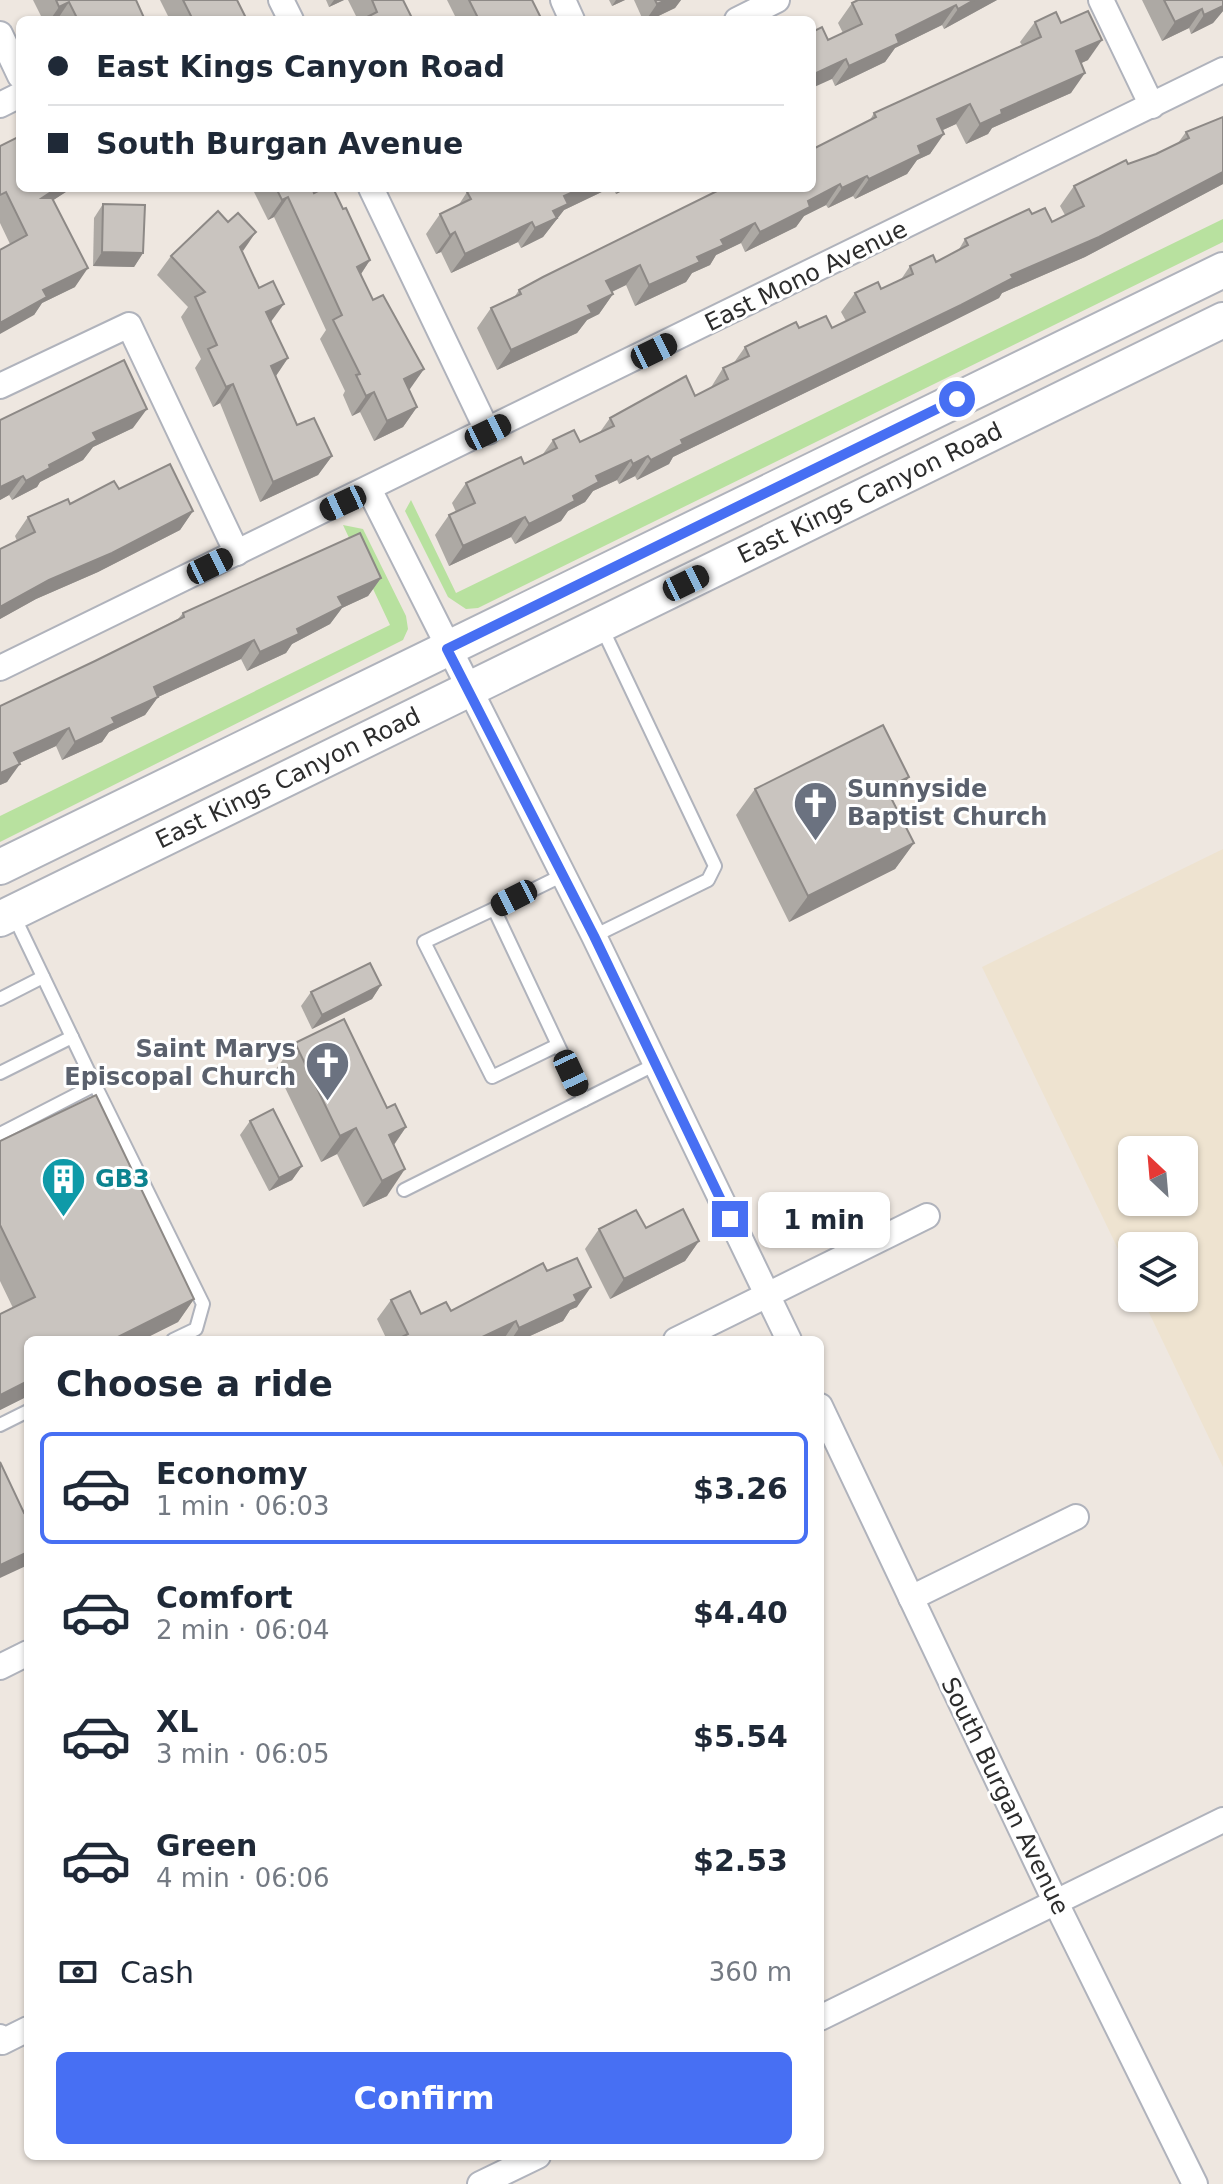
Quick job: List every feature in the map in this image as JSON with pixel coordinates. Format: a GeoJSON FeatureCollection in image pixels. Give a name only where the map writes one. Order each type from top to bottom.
{"type":"FeatureCollection","features":[{"type":"Feature","properties":{"kind":"main road","name":"East Kings Canyon Road"},"geometry":{"type":"LineString","coordinates":[[0,867],[1223,270]]}},
{"type":"Feature","properties":{"kind":"main road","name":"East Kings Canyon Road"},"geometry":{"type":"LineString","coordinates":[[6,916],[1223,320]]}},
{"type":"Feature","properties":{"kind":"main road"},"geometry":{"type":"LineString","coordinates":[[0,879],[32,851]]}},
{"type":"Feature","properties":{"kind":"street"},"geometry":{"type":"LineString","coordinates":[[745,16],[777,0]]}},
{"type":"Feature","properties":{"kind":"street"},"geometry":{"type":"LineString","coordinates":[[1101,0],[1152,106]]}},
{"type":"Feature","properties":{"kind":"street"},"geometry":{"type":"LineString","coordinates":[[0,34],[16,68]]}},
{"type":"Feature","properties":{"kind":"street","name":"East Mono Avenue"},"geometry":{"type":"LineString","coordinates":[[0,668],[370,491],[1223,70]]}},
{"type":"Feature","properties":{"kind":"street"},"geometry":{"type":"LineString","coordinates":[[380,192],[488,432]]}},
{"type":"Feature","properties":{"kind":"street"},"geometry":{"type":"LineString","coordinates":[[0,386],[129,325],[237,553]]}},
{"type":"Feature","properties":{"kind":"street"},"geometry":{"type":"LineString","coordinates":[[370,491],[594,936],[787,1336]]}},
{"type":"Feature","properties":{"kind":"street"},"geometry":{"type":"LineString","coordinates":[[684,1336],[927,1216]]}},
{"type":"Feature","properties":{"kind":"street","name":"South Burgan Avenue"},"geometry":{"type":"LineString","coordinates":[[824,1414],[1056,1903],[1195,2184]]}},
{"type":"Feature","properties":{"kind":"street"},"geometry":{"type":"LineString","coordinates":[[911,1598],[1076,1517]]}},
{"type":"Feature","properties":{"kind":"street"},"geometry":{"type":"LineString","coordinates":[[0,1667],[24,1655]]}},
{"type":"Feature","properties":{"kind":"street"},"geometry":{"type":"LineString","coordinates":[[824,2016],[1223,1820]]}},
{"type":"Feature","properties":{"kind":"street"},"geometry":{"type":"LineString","coordinates":[[1,2039],[24,2030]]}},
{"type":"Feature","properties":{"kind":"street"},"geometry":{"type":"LineString","coordinates":[[480,2184],[530,2160]]}},
{"type":"Feature","properties":{"kind":"lane"},"geometry":{"type":"LineString","coordinates":[[594,936],[708,880],[715,866],[600,625]]}},
{"type":"Feature","properties":{"kind":"lane"},"geometry":{"type":"LineString","coordinates":[[558,1045],[492,1077],[424,942],[563,875]]}},
{"type":"Feature","properties":{"kind":"lane"},"geometry":{"type":"LineString","coordinates":[[494,909],[584,1100]]}},
{"type":"Feature","properties":{"kind":"lane"},"geometry":{"type":"LineString","coordinates":[[6,916],[43,977],[203,1304],[196,1329],[181,1336]]}},
{"type":"Feature","properties":{"kind":"lane"},"geometry":{"type":"LineString","coordinates":[[0,999],[43,977]]}},
{"type":"Feature","properties":{"kind":"lane"},"geometry":{"type":"LineString","coordinates":[[0,1073],[72,1037]]}},
{"type":"Feature","properties":{"kind":"lane"},"geometry":{"type":"LineString","coordinates":[[404,1190],[656,1064]]}},
{"type":"Feature","properties":{"kind":"lane"},"geometry":{"type":"LineString","coordinates":[[0,1134],[95,1085]]}},
{"type":"Feature","properties":{"kind":"lane"},"geometry":{"type":"LineString","coordinates":[[0,1425],[24,1413]]}},
{"type":"Feature","properties":{"kind":"shaded area"},"geometry":{"type":"Polygon","coordinates":[[[1223,849],[1223,1467],[1149,1312],[1198,1312],[1198,1232],[1118,1232],[1118,1249],[982,967],[1223,849]]]}},
{"type":"Feature","properties":{"kind":"green space"},"geometry":{"type":"Polygon","coordinates":[[[1223,219],[1223,242],[478,608],[466,609],[448,597],[405,511],[411,500],[456,593],[1223,219]]]}},
{"type":"Feature","properties":{"kind":"green space"},"geometry":{"type":"Polygon","coordinates":[[[343,525],[363,529],[406,616],[408,629],[403,640],[0,842],[0,816],[390,625],[343,525]]]}},
{"type":"Feature","properties":{"kind":"building"},"geometry":{"type":"Polygon","coordinates":[[[56,0],[136,0],[143,16],[76,16],[69,2],[59,7],[56,0]]]}},
{"type":"Feature","properties":{"kind":"building"},"geometry":{"type":"Polygon","coordinates":[[[183,0],[237,0],[245,16],[191,16],[183,0]]]}},
{"type":"Feature","properties":{"kind":"building"},"geometry":{"type":"Polygon","coordinates":[[[372,0],[403,0],[411,16],[369,16],[377,12],[372,0]]]}},
{"type":"Feature","properties":{"kind":"building"},"geometry":{"type":"Polygon","coordinates":[[[469,0],[532,0],[540,16],[477,16],[469,0]]]}},
{"type":"Feature","properties":{"kind":"building"},"geometry":{"type":"Polygon","coordinates":[[[858,0],[974,0],[958,9],[956,5],[896,35],[899,43],[849,66],[846,59],[816,73],[816,30],[822,27],[828,40],[862,24],[852,3],[858,0]]]}},
{"type":"Feature","properties":{"kind":"building"},"geometry":{"type":"Polygon","coordinates":[[[1164,0],[1223,0],[1223,6],[1204,15],[1202,9],[1175,22],[1164,0]]]}},
{"type":"Feature","properties":{"kind":"building"},"geometry":{"type":"Polygon","coordinates":[[[1088,11],[1102,40],[1076,51],[1085,73],[1001,110],[1002,114],[980,124],[970,104],[937,119],[944,134],[918,146],[921,154],[869,179],[867,176],[842,188],[840,184],[808,201],[810,207],[760,232],[755,223],[721,240],[724,245],[697,257],[700,262],[649,285],[640,265],[606,281],[613,294],[588,306],[592,313],[511,350],[491,308],[521,294],[519,290],[715,192],[816,192],[816,147],[876,117],[874,113],[1041,37],[1035,22],[1056,12],[1061,23],[1088,11]]]}},
{"type":"Feature","properties":{"kind":"building"},"geometry":{"type":"Polygon","coordinates":[[[1223,117],[1223,172],[1099,237],[1011,275],[1013,278],[961,305],[681,440],[683,444],[651,460],[648,456],[633,464],[631,460],[596,476],[599,482],[573,496],[575,501],[529,524],[525,517],[463,546],[449,515],[475,503],[466,483],[521,457],[524,464],[557,448],[553,440],[574,430],[580,442],[614,426],[610,418],[686,376],[695,396],[728,379],[723,368],[749,356],[745,347],[796,322],[799,328],[826,316],[832,328],[865,312],[855,293],[878,282],[881,289],[913,274],[910,266],[933,255],[936,262],[968,245],[965,239],[1029,209],[1032,214],[1045,208],[1052,222],[1084,206],[1074,186],[1126,160],[1128,164],[1156,154],[1189,138],[1186,132],[1223,117]]]}},
{"type":"Feature","properties":{"kind":"building"},"geometry":{"type":"Polygon","coordinates":[[[16,138],[16,192],[51,192],[42,198],[52,198],[88,268],[43,290],[47,297],[0,323],[0,250],[27,235],[6,192],[0,195],[0,146],[16,138]]]}},
{"type":"Feature","properties":{"kind":"building"},"geometry":{"type":"Polygon","coordinates":[[[278,192],[335,192],[343,209],[346,208],[370,260],[357,267],[373,300],[383,295],[424,369],[404,379],[417,407],[387,421],[374,392],[366,396],[356,375],[360,374],[333,320],[342,315],[288,197],[282,200],[278,192]]]}},
{"type":"Feature","properties":{"kind":"building"},"geometry":{"type":"Polygon","coordinates":[[[467,192],[573,192],[564,196],[568,204],[553,211],[557,218],[535,228],[532,222],[465,254],[455,232],[450,235],[440,214],[471,199],[467,192]]]}},
{"type":"Feature","properties":{"kind":"building"},"geometry":{"type":"Polygon","coordinates":[[[103,204],[145,205],[143,253],[102,252],[103,204]]]}},
{"type":"Feature","properties":{"kind":"building"},"geometry":{"type":"Polygon","coordinates":[[[218,211],[228,222],[238,213],[256,232],[240,247],[259,288],[273,281],[284,304],[266,312],[288,358],[271,366],[297,425],[314,418],[332,456],[273,482],[233,384],[226,387],[208,349],[217,345],[195,297],[205,292],[171,256],[218,211]]]}},
{"type":"Feature","properties":{"kind":"building"},"geometry":{"type":"Polygon","coordinates":[[[124,360],[147,409],[93,433],[97,440],[26,481],[23,476],[0,487],[0,420],[124,360]]]}},
{"type":"Feature","properties":{"kind":"building"},"geometry":{"type":"Polygon","coordinates":[[[170,464],[193,511],[0,607],[0,549],[35,532],[28,517],[68,499],[70,504],[114,481],[119,489],[170,464]]]}},
{"type":"Feature","properties":{"kind":"building"},"geometry":{"type":"Polygon","coordinates":[[[360,533],[381,578],[338,597],[343,606],[297,629],[299,634],[260,652],[254,640],[154,687],[158,697],[112,718],[115,723],[75,742],[69,728],[14,753],[20,764],[0,773],[0,706],[184,617],[183,613],[360,533]]]}},
{"type":"Feature","properties":{"kind":"building","name":"Sunnyside Baptist Church"},"geometry":{"type":"Polygon","coordinates":[[[883,725],[909,777],[886,788],[914,843],[808,896],[755,789],[883,725]]]}},
{"type":"Feature","properties":{"kind":"building"},"geometry":{"type":"Polygon","coordinates":[[[370,963],[381,985],[322,1015],[311,992],[370,963]]]}},
{"type":"Feature","properties":{"kind":"building"},"geometry":{"type":"Polygon","coordinates":[[[344,1019],[387,1108],[395,1104],[406,1127],[389,1135],[405,1169],[382,1181],[356,1128],[340,1136],[295,1043],[344,1019]]]}},
{"type":"Feature","properties":{"kind":"building","name":"GB3"},"geometry":{"type":"Polygon","coordinates":[[[96,1095],[194,1299],[120,1336],[24,1336],[24,1383],[0,1395],[0,1314],[35,1297],[0,1225],[0,1141],[96,1095]]]}},
{"type":"Feature","properties":{"kind":"building"},"geometry":{"type":"Polygon","coordinates":[[[273,1109],[302,1166],[279,1178],[250,1121],[273,1109]]]}},
{"type":"Feature","properties":{"kind":"building"},"geometry":{"type":"Polygon","coordinates":[[[683,1209],[699,1241],[624,1279],[599,1229],[636,1210],[646,1228],[683,1209]]]}},
{"type":"Feature","properties":{"kind":"building"},"geometry":{"type":"Polygon","coordinates":[[[577,1258],[591,1287],[574,1295],[577,1301],[519,1328],[516,1321],[484,1336],[404,1336],[408,1334],[391,1300],[410,1291],[421,1314],[446,1302],[451,1311],[543,1263],[547,1271],[577,1258]]]}},
{"type":"Feature","properties":{"kind":"building"},"geometry":{"type":"Polygon","coordinates":[[[0,1462],[24,1513],[24,1554],[0,1565],[0,1462]]]}},
{"type":"Feature","properties":{"kind":"place","name":"Sunnyside Baptist Church"},"geometry":{"type":"Point","coordinates":[816,842]}},
{"type":"Feature","properties":{"kind":"place","name":"Saint Marys Episcopal Church"},"geometry":{"type":"Point","coordinates":[327,1102]}},
{"type":"Feature","properties":{"kind":"place","name":"GB3"},"geometry":{"type":"Point","coordinates":[64,1218]}},
{"type":"Feature","properties":{"kind":"route"},"geometry":{"type":"LineString","coordinates":[[730,1219],[594,936],[447,649],[957,399]]}}]}
